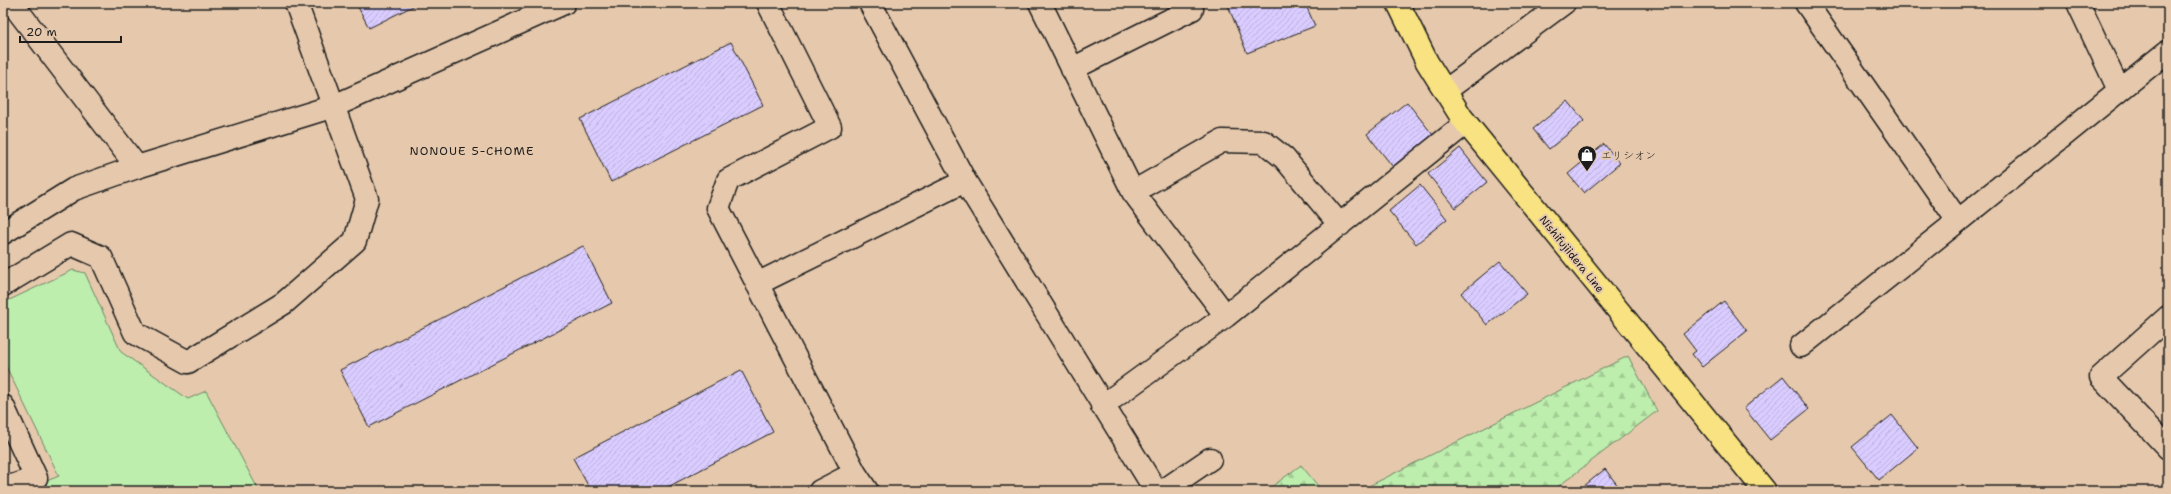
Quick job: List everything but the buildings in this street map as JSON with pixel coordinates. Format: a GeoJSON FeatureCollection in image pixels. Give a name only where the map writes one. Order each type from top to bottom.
{"type":"FeatureCollection","features":[{"type":"Feature","properties":{"kind":"main road","name":"Nishifujiidera Line"},"geometry":{"type":"LineString","coordinates":[[1398,3],[1427,62],[1466,123],[1765,491]]}},
{"type":"Feature","properties":{"kind":"street"},"geometry":{"type":"LineString","coordinates":[[12,3],[137,167]]}},
{"type":"Feature","properties":{"kind":"street"},"geometry":{"type":"LineString","coordinates":[[3,285],[71,244],[101,257],[135,333],[188,362],[284,303],[355,240],[367,199],[296,3]]}},
{"type":"Feature","properties":{"kind":"street"},"geometry":{"type":"LineString","coordinates":[[3,233],[74,189],[137,167],[334,106],[564,3]]}},
{"type":"Feature","properties":{"kind":"street"},"geometry":{"type":"LineString","coordinates":[[768,3],[830,127],[728,180],[718,208],[855,473],[867,491]]}},
{"type":"Feature","properties":{"kind":"street"},"geometry":{"type":"LineString","coordinates":[[870,3],[965,181],[1102,406],[1156,491]]}},
{"type":"Feature","properties":{"kind":"street"},"geometry":{"type":"LineString","coordinates":[[1040,3],[1133,192],[1226,316]]}},
{"type":"Feature","properties":{"kind":"street"},"geometry":{"type":"LineString","coordinates":[[1445,91],[1564,3]]}},
{"type":"Feature","properties":{"kind":"street"},"geometry":{"type":"LineString","coordinates":[[1806,3],[1958,222]]}},
{"type":"Feature","properties":{"kind":"street"},"geometry":{"type":"LineString","coordinates":[[2078,3],[2118,90]]}},
{"type":"Feature","properties":{"kind":"street"},"geometry":{"type":"LineString","coordinates":[[1072,69],[1192,9]]}},
{"type":"Feature","properties":{"kind":"street"},"geometry":{"type":"LineString","coordinates":[[1801,346],[1958,222],[2118,90],[2168,51]]}},
{"type":"Feature","properties":{"kind":"street"},"geometry":{"type":"LineString","coordinates":[[1102,406],[1226,316],[1466,123]]}},
{"type":"Feature","properties":{"kind":"street"},"geometry":{"type":"LineString","coordinates":[[1133,192],[1222,141],[1264,142],[1284,158],[1340,225]]}},
{"type":"Feature","properties":{"kind":"street"},"geometry":{"type":"LineString","coordinates":[[757,284],[965,181]]}},
{"type":"Feature","properties":{"kind":"street"},"geometry":{"type":"LineString","coordinates":[[2168,317],[2101,377],[2168,448]]}},
{"type":"Feature","properties":{"kind":"street"},"geometry":{"type":"LineString","coordinates":[[3,406],[36,478],[3,489]]}},
{"type":"Feature","properties":{"kind":"street"},"geometry":{"type":"LineString","coordinates":[[1163,491],[1210,459]]}},
{"type":"Feature","properties":{"kind":"street"},"geometry":{"type":"LineString","coordinates":[[820,491],[855,473]]}},
{"type":"Feature","properties":{"kind":"green space"},"geometry":{"type":"Polygon","coordinates":[[[73,270],[85,273],[121,352],[188,399],[206,391],[258,489],[251,491],[22,491],[59,476],[3,360],[3,303],[73,270]]]}},
{"type":"Feature","properties":{"kind":"green space"},"geometry":{"type":"Polygon","coordinates":[[[1628,356],[1657,411],[1552,491],[1359,491],[1628,356]]]}},
{"type":"Feature","properties":{"kind":"green space"},"geometry":{"type":"Polygon","coordinates":[[[1301,465],[1322,491],[1266,491],[1301,465]]]}},
{"type":"Feature","properties":{"kind":"place","name":"エリシオン"},"geometry":{"type":"Point","coordinates":[1587,172]}},
{"type":"Feature","properties":{"kind":"district","name":"NONOUE 5-CHOME"},"geometry":{"type":"Point","coordinates":[472,151]}}]}
